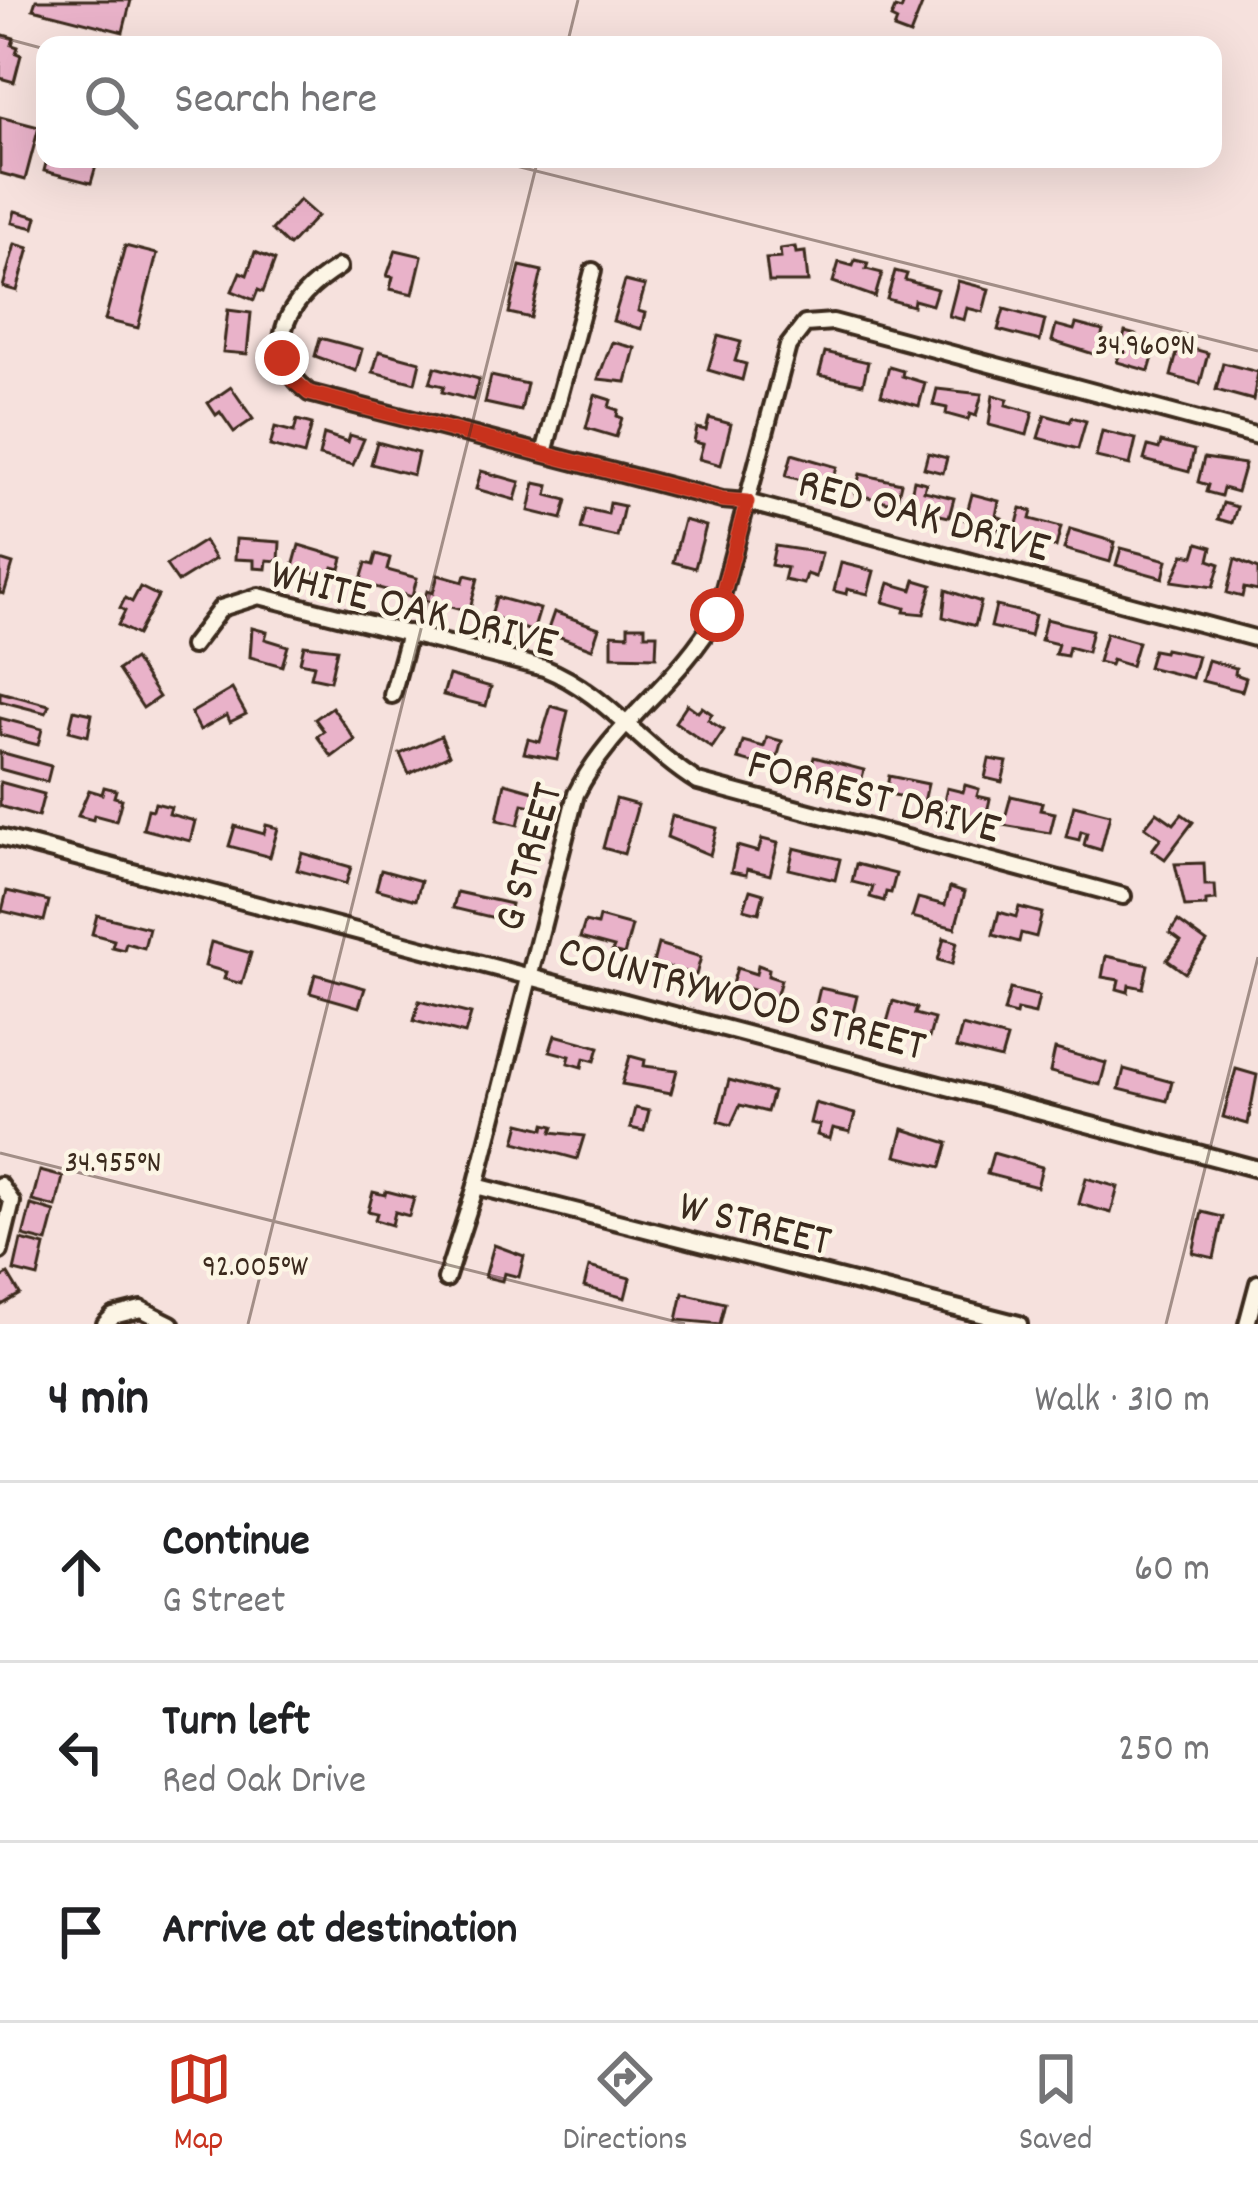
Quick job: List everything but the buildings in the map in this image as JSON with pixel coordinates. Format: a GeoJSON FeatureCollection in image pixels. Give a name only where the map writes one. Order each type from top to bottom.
{"type":"FeatureCollection","features":[{"type":"Feature","properties":{"kind":"street","name":"RED OAK DRIVE"},"geometry":{"type":"LineString","coordinates":[[339,268],[316,281],[289,316],[281,336],[282,358],[292,379],[309,393],[722,500],[747,502],[1258,639]]}},
{"type":"Feature","properties":{"kind":"street"},"geometry":{"type":"LineString","coordinates":[[544,453],[593,271]]}},
{"type":"Feature","properties":{"kind":"street","name":"G STREET"},"geometry":{"type":"LineString","coordinates":[[446,1279],[476,1186],[576,794],[600,751],[697,650],[717,615],[788,346],[805,324],[833,322],[1258,436]]}},
{"type":"Feature","properties":{"kind":"street","name":"WHITE OAK DRIVE"},"geometry":{"type":"LineString","coordinates":[[192,646],[221,608],[259,596],[565,676],[626,723]]}},
{"type":"Feature","properties":{"kind":"street"},"geometry":{"type":"LineString","coordinates":[[392,695],[409,633]]}},
{"type":"Feature","properties":{"kind":"street","name":"FORREST DRIVE"},"geometry":{"type":"LineString","coordinates":[[626,723],[677,769],[714,788],[1123,896]]}},
{"type":"Feature","properties":{"kind":"street","name":"COUNTRYWOOD STREET"},"geometry":{"type":"LineString","coordinates":[[0,837],[1258,1169]]}},
{"type":"Feature","properties":{"kind":"street"},"geometry":{"type":"LineString","coordinates":[[0,1185],[12,1202],[0,1251]]}},
{"type":"Feature","properties":{"kind":"street","name":"W STREET"},"geometry":{"type":"LineString","coordinates":[[476,1186],[1019,1324]]}},
{"type":"Feature","properties":{"kind":"street"},"geometry":{"type":"LineString","coordinates":[[1247,1324],[1258,1282]]}},
{"type":"Feature","properties":{"kind":"street"},"geometry":{"type":"LineString","coordinates":[[106,1324],[113,1316],[141,1309],[171,1324]]}},
{"type":"Feature","properties":{"kind":"route"},"geometry":{"type":"LineString","coordinates":[[282,358],[292,379],[309,393],[722,500],[747,502],[717,615]]}}]}
